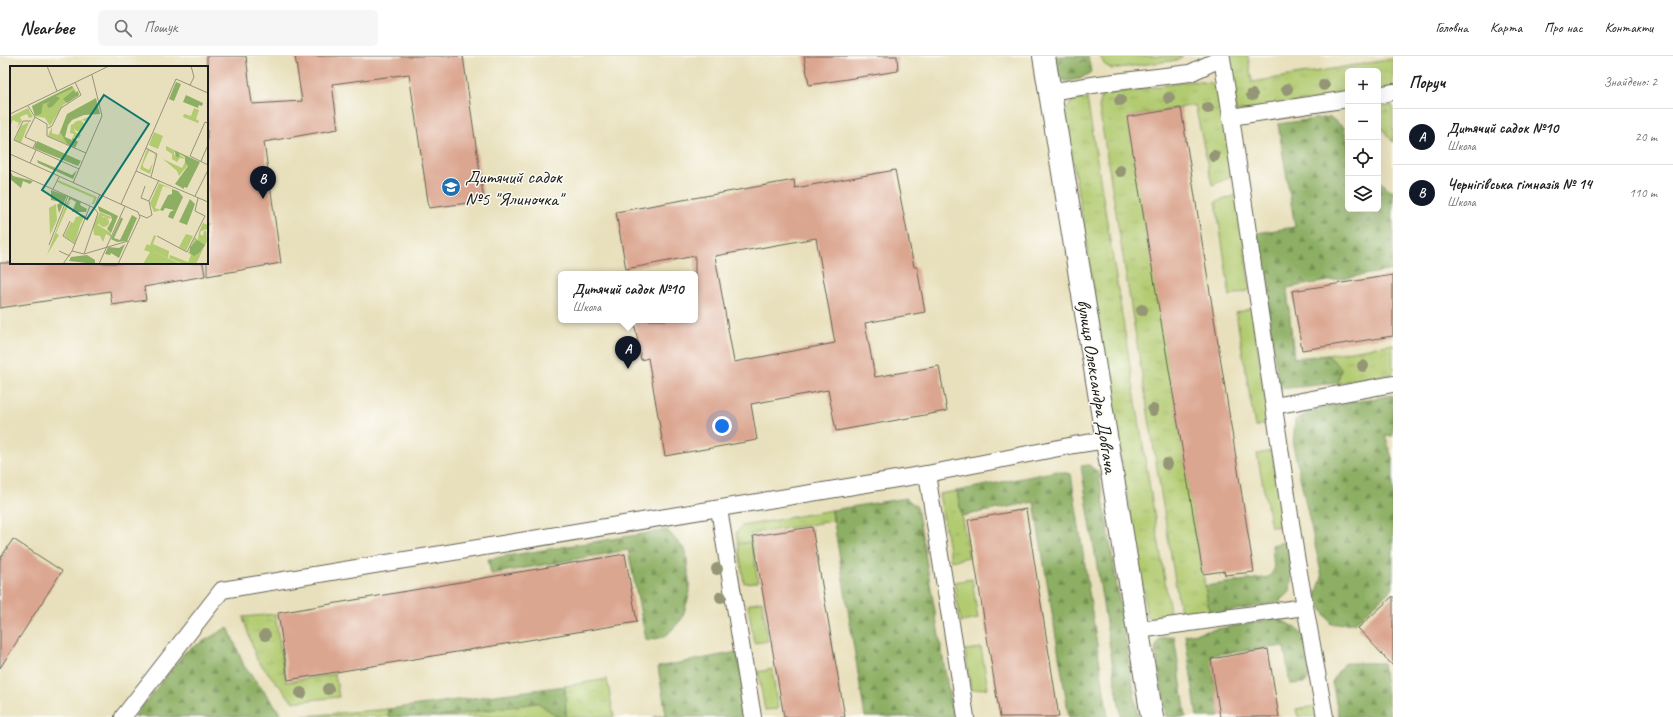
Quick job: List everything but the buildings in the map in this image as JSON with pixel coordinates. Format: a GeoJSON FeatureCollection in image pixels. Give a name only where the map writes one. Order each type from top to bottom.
{"type":"FeatureCollection","features":[{"type":"Feature","properties":{"kind":"street","name":"вулиця Олександра Довгача"},"geometry":{"type":"LineString","coordinates":[[1044,56],[1152,717]]}},
{"type":"Feature","properties":{"kind":"lane"},"geometry":{"type":"LineString","coordinates":[[1049,92],[1099,84],[1190,74],[1222,57],[1305,607],[1325,717]]}},
{"type":"Feature","properties":{"kind":"lane"},"geometry":{"type":"LineString","coordinates":[[1381,94],[1393,92]]}},
{"type":"Feature","properties":{"kind":"lane"},"geometry":{"type":"LineString","coordinates":[[1231,117],[1345,99]]}},
{"type":"Feature","properties":{"kind":"lane"},"geometry":{"type":"LineString","coordinates":[[1274,406],[1393,384]]}},
{"type":"Feature","properties":{"kind":"lane"},"geometry":{"type":"LineString","coordinates":[[123,717],[222,590],[927,474],[1074,445],[1107,440]]}},
{"type":"Feature","properties":{"kind":"lane"},"geometry":{"type":"LineString","coordinates":[[927,474],[966,717]]}},
{"type":"Feature","properties":{"kind":"lane"},"geometry":{"type":"LineString","coordinates":[[719,509],[754,717]]}},
{"type":"Feature","properties":{"kind":"lane"},"geometry":{"type":"LineString","coordinates":[[1139,630],[1305,607]]}},
{"type":"Feature","properties":{"kind":"green space"},"geometry":{"type":"Polygon","coordinates":[[[1053,56],[1088,56],[1091,72],[1080,79],[1065,81],[1055,73],[1053,56]]]}},
{"type":"Feature","properties":{"kind":"green space"},"geometry":{"type":"Polygon","coordinates":[[[1100,56],[1183,56],[1177,60],[1111,69],[1104,64],[1100,56]]]}},
{"type":"Feature","properties":{"kind":"green space"},"geometry":{"type":"Polygon","coordinates":[[[1227,56],[1248,56],[1252,82],[1393,59],[1393,88],[1381,90],[1381,68],[1345,68],[1345,95],[1236,112],[1227,56]]]}},
{"type":"Feature","properties":{"kind":"green space"},"geometry":{"type":"Polygon","coordinates":[[[1191,81],[1212,83],[1222,104],[1233,176],[1212,185],[1195,105],[1128,117],[1210,615],[1181,618],[1099,107],[1102,95],[1191,81]]]}},
{"type":"Feature","properties":{"kind":"green space"},"geometry":{"type":"Polygon","coordinates":[[[1087,98],[1171,618],[1154,620],[1147,616],[1065,113],[1072,101],[1087,98]]]}},
{"type":"Feature","properties":{"kind":"green space"},"geometry":{"type":"Polygon","coordinates":[[[1393,105],[1393,142],[1381,128],[1381,107],[1393,105]]]}},
{"type":"Feature","properties":{"kind":"green space"},"geometry":{"type":"Polygon","coordinates":[[[1330,117],[1344,128],[1345,212],[1381,212],[1381,182],[1393,192],[1393,270],[1287,288],[1294,358],[1327,355],[1341,368],[1338,383],[1279,389],[1257,233],[1295,227],[1278,124],[1330,117]]]}},
{"type":"Feature","properties":{"kind":"green space"},"geometry":{"type":"Polygon","coordinates":[[[1237,195],[1250,290],[1230,296],[1216,202],[1237,195]]]}},
{"type":"Feature","properties":{"kind":"green space"},"geometry":{"type":"Polygon","coordinates":[[[1252,308],[1269,422],[1255,427],[1236,313],[1252,308]]]}},
{"type":"Feature","properties":{"kind":"green space"},"geometry":{"type":"Polygon","coordinates":[[[1393,344],[1393,374],[1338,383],[1341,368],[1327,355],[1393,344]]]}},
{"type":"Feature","properties":{"kind":"green space"},"geometry":{"type":"Polygon","coordinates":[[[1393,395],[1393,436],[1385,435],[1393,461],[1393,588],[1355,623],[1331,624],[1315,598],[1322,577],[1293,445],[1295,420],[1316,409],[1393,395]]]}},
{"type":"Feature","properties":{"kind":"green space"},"geometry":{"type":"Polygon","coordinates":[[[1272,451],[1284,526],[1271,527],[1257,454],[1272,451]]]}},
{"type":"Feature","properties":{"kind":"green space"},"geometry":{"type":"Polygon","coordinates":[[[1089,465],[1099,473],[1138,717],[1121,717],[1081,466],[1089,465]]]}},
{"type":"Feature","properties":{"kind":"green space"},"geometry":{"type":"Polygon","coordinates":[[[1057,471],[1071,474],[1108,717],[1069,717],[1034,502],[962,516],[957,491],[1057,471]]]}},
{"type":"Feature","properties":{"kind":"green space"},"geometry":{"type":"Polygon","coordinates":[[[957,491],[969,557],[951,561],[939,494],[957,491]]]}},
{"type":"Feature","properties":{"kind":"green space"},"geometry":{"type":"Polygon","coordinates":[[[906,498],[917,507],[953,717],[865,717],[832,510],[906,498]]]}},
{"type":"Feature","properties":{"kind":"green space"},"geometry":{"type":"Polygon","coordinates":[[[832,510],[833,521],[751,534],[752,542],[738,544],[736,532],[742,526],[832,510]]]}},
{"type":"Feature","properties":{"kind":"green space"},"geometry":{"type":"Polygon","coordinates":[[[667,530],[686,551],[690,592],[682,619],[665,637],[646,640],[628,550],[491,574],[488,559],[667,530]]]}},
{"type":"Feature","properties":{"kind":"green space"},"geometry":{"type":"Polygon","coordinates":[[[1288,541],[1292,572],[1290,592],[1280,602],[1210,615],[1205,586],[1269,577],[1274,570],[1272,545],[1288,541]]]}},
{"type":"Feature","properties":{"kind":"green space"},"geometry":{"type":"Polygon","coordinates":[[[752,542],[758,582],[744,583],[738,544],[752,542]]]}},
{"type":"Feature","properties":{"kind":"green space"},"geometry":{"type":"Polygon","coordinates":[[[972,579],[978,619],[961,622],[954,582],[972,579]]]}},
{"type":"Feature","properties":{"kind":"green space"},"geometry":{"type":"Polygon","coordinates":[[[762,601],[768,641],[754,643],[748,604],[762,601]]]}},
{"type":"Feature","properties":{"kind":"green space"},"geometry":{"type":"Polygon","coordinates":[[[275,614],[286,682],[335,674],[339,697],[293,702],[257,660],[243,617],[275,614]]]}},
{"type":"Feature","properties":{"kind":"green space"},"geometry":{"type":"Polygon","coordinates":[[[1277,618],[1295,628],[1305,638],[1310,652],[1313,672],[1305,683],[1290,684],[1284,646],[1211,655],[1220,717],[1197,717],[1185,635],[1277,618]]]}},
{"type":"Feature","properties":{"kind":"green space"},"geometry":{"type":"Polygon","coordinates":[[[228,627],[244,666],[284,717],[134,717],[185,652],[228,627]]]}},
{"type":"Feature","properties":{"kind":"green space"},"geometry":{"type":"Polygon","coordinates":[[[1174,636],[1186,717],[1166,717],[1155,649],[1159,639],[1174,636]]]}},
{"type":"Feature","properties":{"kind":"green space"},"geometry":{"type":"Polygon","coordinates":[[[981,648],[988,688],[971,690],[965,650],[981,648]]]}},
{"type":"Feature","properties":{"kind":"green space"},"geometry":{"type":"Polygon","coordinates":[[[737,652],[749,717],[654,717],[666,715],[658,667],[737,652]]]}},
{"type":"Feature","properties":{"kind":"green space"},"geometry":{"type":"Polygon","coordinates":[[[1344,663],[1383,663],[1390,717],[1339,717],[1332,682],[1344,663]]]}},
{"type":"Feature","properties":{"kind":"green space"},"geometry":{"type":"Polygon","coordinates":[[[772,669],[778,709],[765,710],[758,672],[772,669]]]}},
{"type":"Feature","properties":{"kind":"green space"},"geometry":{"type":"Polygon","coordinates":[[[607,679],[614,717],[566,717],[565,686],[607,679]]]}},
{"type":"Feature","properties":{"kind":"green space"},"geometry":{"type":"Polygon","coordinates":[[[565,686],[566,717],[558,717],[538,703],[438,717],[389,717],[388,709],[565,686]]]}},
{"type":"Feature","properties":{"kind":"green space"},"geometry":{"type":"Polygon","coordinates":[[[538,703],[558,717],[439,717],[538,703]]]}},
{"type":"Feature","properties":{"kind":"green space"},"geometry":{"type":"Polygon","coordinates":[[[1316,706],[1318,717],[1298,717],[1296,709],[1316,706]]]}},
{"type":"Feature","properties":{"kind":"green space"},"geometry":{"type":"Polygon","coordinates":[[[388,709],[389,717],[302,716],[388,709]]]}},
{"type":"Feature","properties":{"kind":"place","name":"Дитячий садок №5 \"Ялиночка\""},"geometry":{"type":"Point","coordinates":[451,187]}},
{"type":"Feature","properties":{"kind":"place","name":"Чернігівська гімназія № 14"},"geometry":{"type":"Point","coordinates":[263,199]}},
{"type":"Feature","properties":{"kind":"place","name":"Дитячий садок №10"},"geometry":{"type":"Point","coordinates":[628,369]}}]}
